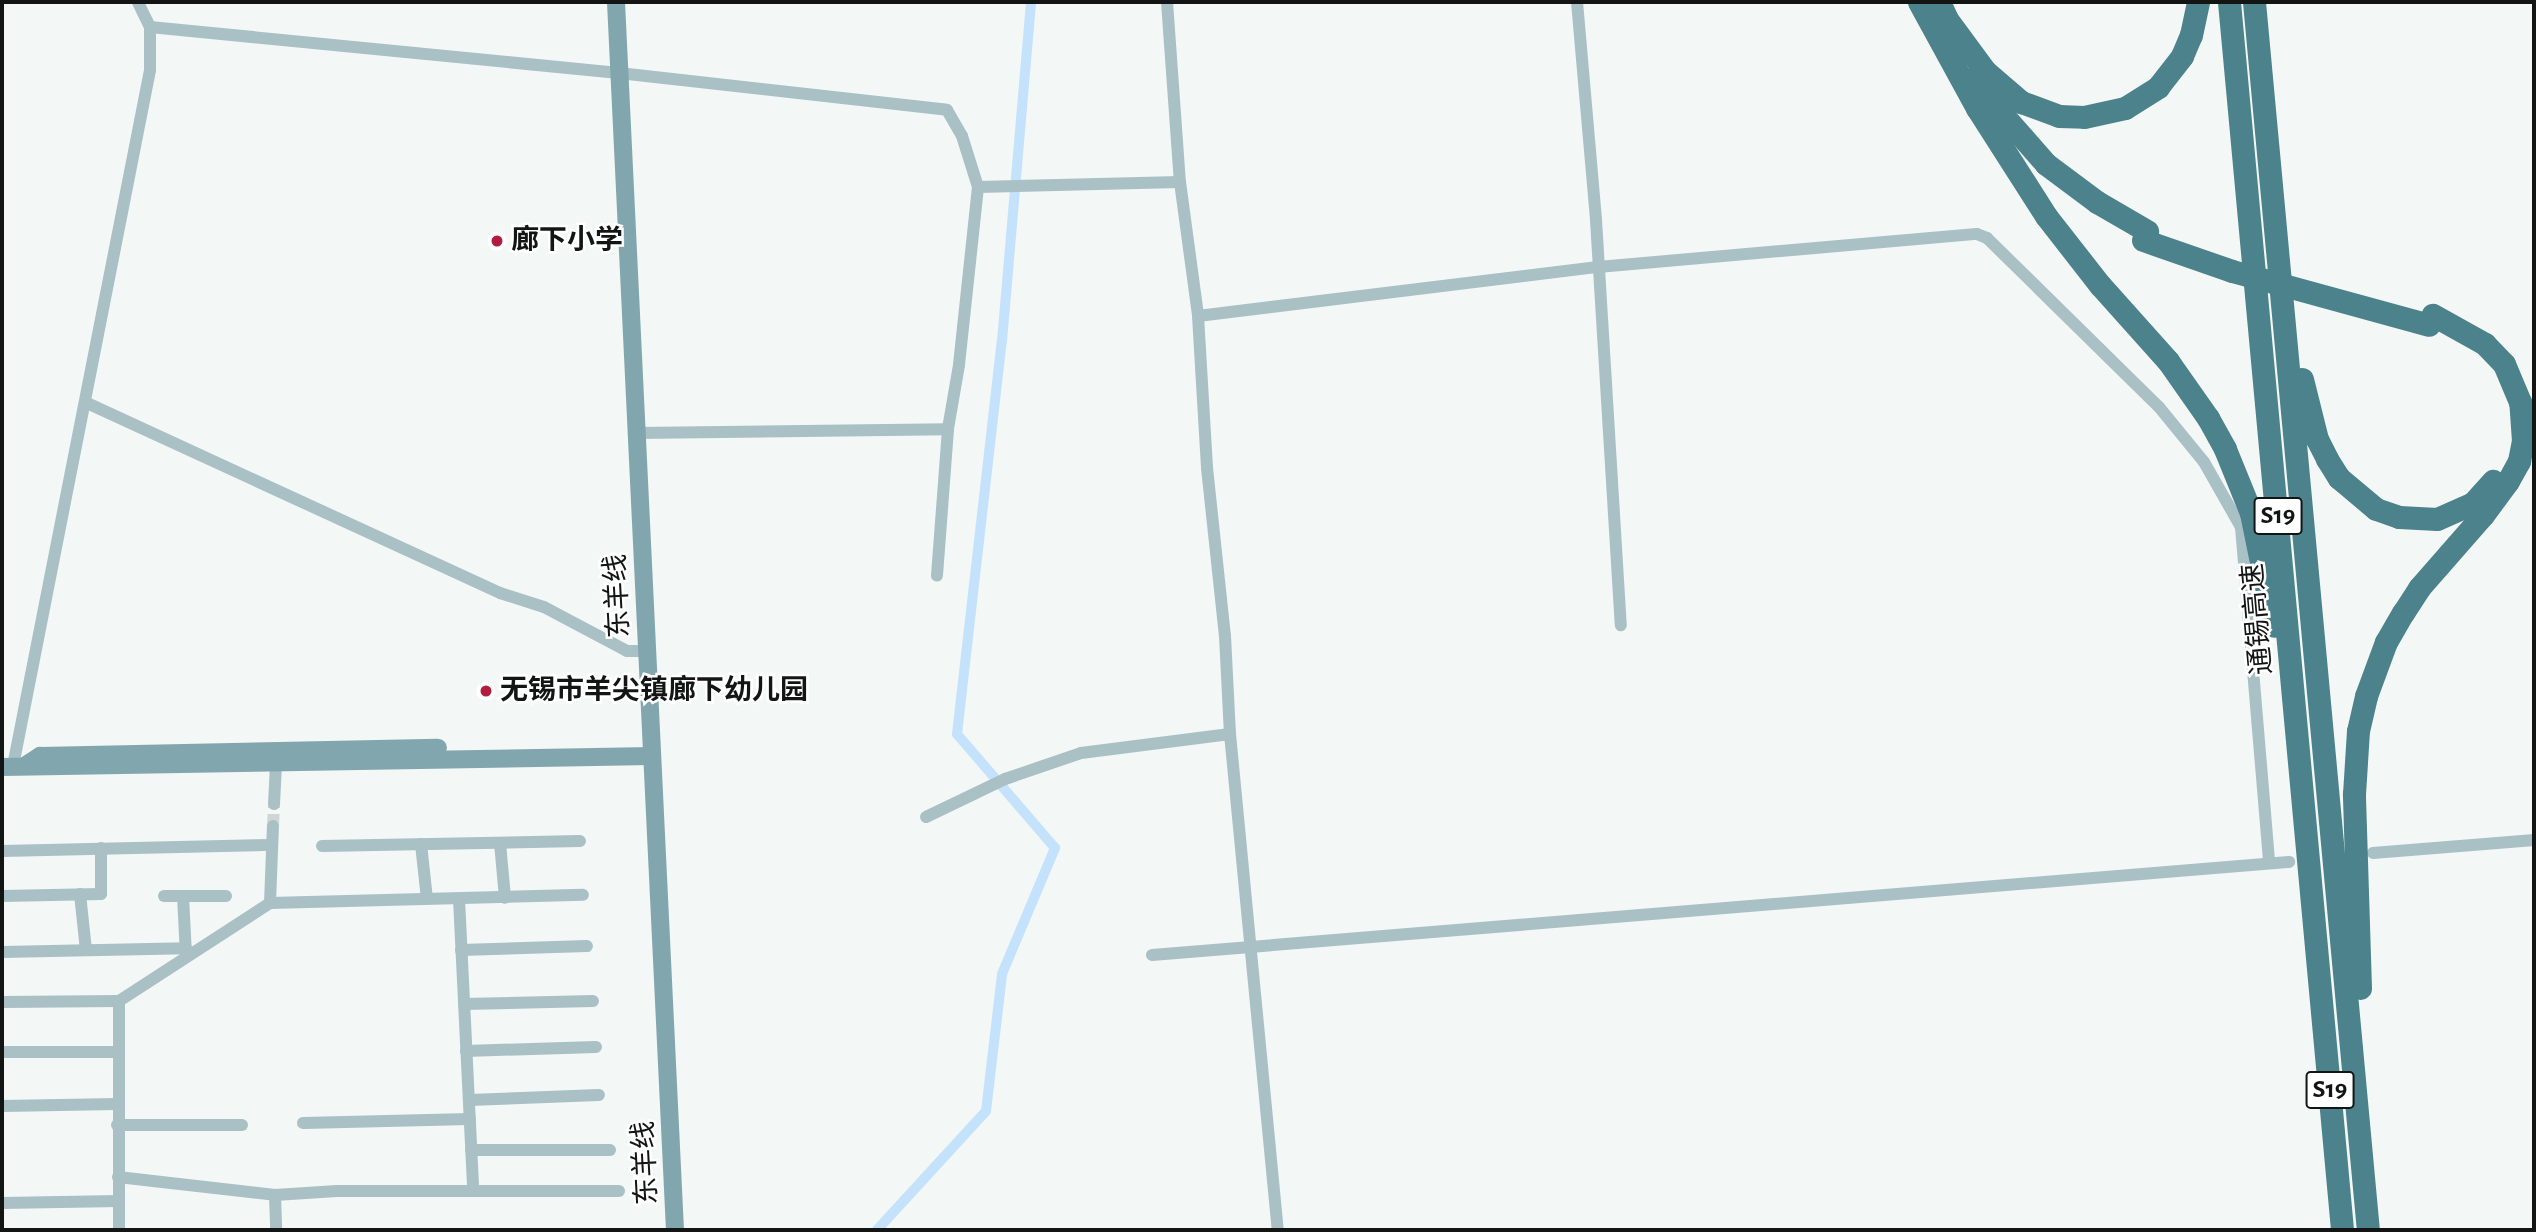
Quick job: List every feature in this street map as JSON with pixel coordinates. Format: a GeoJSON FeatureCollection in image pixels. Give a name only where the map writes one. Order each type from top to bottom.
{"type":"FeatureCollection","features":[{"type":"Feature","properties":{"kind":"highway"},"geometry":{"type":"LineString","coordinates":[[1919,2],[1942,21],[1985,71],[2021,102],[2059,116],[2084,117],[2125,108],[2158,87],[2186,46],[2198,2]]}},
{"type":"Feature","properties":{"kind":"highway","name":"通锡高速"},"geometry":{"type":"LineString","coordinates":[[2229,2],[2342,1230]]}},
{"type":"Feature","properties":{"kind":"highway","name":"通锡高速"},"geometry":{"type":"LineString","coordinates":[[2255,2],[2356,1028],[2360,1149],[2368,1230]]}},
{"type":"Feature","properties":{"kind":"highway"},"geometry":{"type":"LineString","coordinates":[[1942,21],[2003,115],[2046,164],[2145,235],[2431,320],[2485,344],[2504,364],[2520,401],[2523,441],[2519,461],[2483,515],[2419,588],[2386,642],[2366,696],[2358,731],[2354,794],[2356,1028]]}},
{"type":"Feature","properties":{"kind":"highway"},"geometry":{"type":"LineString","coordinates":[[1942,21],[1977,108],[2046,216],[2187,387],[2229,460],[2251,513],[2271,604],[2315,918]]}},
{"type":"Feature","properties":{"kind":"highway"},"geometry":{"type":"LineString","coordinates":[[2259,48],[2301,375],[2317,439],[2339,478],[2357,496],[2376,509],[2417,520],[2455,513],[2487,491],[2507,459],[2514,423],[2512,403],[2505,383],[2494,365],[2477,349],[2431,320]]}},
{"type":"Feature","properties":{"kind":"street"},"geometry":{"type":"LineString","coordinates":[[14,766],[150,70],[150,27],[138,2]]}},
{"type":"Feature","properties":{"kind":"street","name":"东羊线"},"geometry":{"type":"LineString","coordinates":[[616,2],[675,1230]]}},
{"type":"Feature","properties":{"kind":"street"},"geometry":{"type":"LineString","coordinates":[[1167,2],[1181,182],[1198,316],[1207,468],[1225,636],[1230,734],[1278,1230]]}},
{"type":"Feature","properties":{"kind":"street"},"geometry":{"type":"LineString","coordinates":[[1577,2],[1598,267],[1621,625]]}},
{"type":"Feature","properties":{"kind":"street"},"geometry":{"type":"LineString","coordinates":[[150,27],[619,73],[947,110],[962,136],[978,187],[959,365],[948,429],[937,576]]}},
{"type":"Feature","properties":{"kind":"street"},"geometry":{"type":"LineString","coordinates":[[978,187],[1181,182]]}},
{"type":"Feature","properties":{"kind":"street"},"geometry":{"type":"LineString","coordinates":[[1198,316],[1598,267],[1977,234],[1987,238],[2159,407],[2204,462],[2241,527],[2269,863]]}},
{"type":"Feature","properties":{"kind":"street"},"geometry":{"type":"LineString","coordinates":[[87,402],[500,593],[544,607],[627,651],[647,651]]}},
{"type":"Feature","properties":{"kind":"street"},"geometry":{"type":"LineString","coordinates":[[637,433],[948,429]]}},
{"type":"Feature","properties":{"kind":"street"},"geometry":{"type":"LineString","coordinates":[[926,817],[979,794],[1005,779],[1081,752],[1230,734]]}},
{"type":"Feature","properties":{"kind":"street"},"geometry":{"type":"LineString","coordinates":[[14,766],[40,756],[652,750]]}},
{"type":"Feature","properties":{"kind":"street"},"geometry":{"type":"LineString","coordinates":[[14,766],[40,768],[276,764],[652,750]]}},
{"type":"Feature","properties":{"kind":"street"},"geometry":{"type":"LineString","coordinates":[[274,804],[276,764]]}},
{"type":"Feature","properties":{"kind":"street"},"geometry":{"type":"LineString","coordinates":[[270,903],[273,826]]}},
{"type":"Feature","properties":{"kind":"street"},"geometry":{"type":"LineString","coordinates":[[2372,853],[2534,840]]}},
{"type":"Feature","properties":{"kind":"street"},"geometry":{"type":"LineString","coordinates":[[322,846],[580,841]]}},
{"type":"Feature","properties":{"kind":"street"},"geometry":{"type":"LineString","coordinates":[[500,843],[505,898]]}},
{"type":"Feature","properties":{"kind":"street"},"geometry":{"type":"LineString","coordinates":[[421,844],[427,900]]}},
{"type":"Feature","properties":{"kind":"street"},"geometry":{"type":"LineString","coordinates":[[2,850],[272,845]]}},
{"type":"Feature","properties":{"kind":"street"},"geometry":{"type":"LineString","coordinates":[[2,896],[101,894],[101,848]]}},
{"type":"Feature","properties":{"kind":"street"},"geometry":{"type":"LineString","coordinates":[[1152,956],[2289,862]]}},
{"type":"Feature","properties":{"kind":"street"},"geometry":{"type":"LineString","coordinates":[[80,894],[86,950]]}},
{"type":"Feature","properties":{"kind":"street"},"geometry":{"type":"LineString","coordinates":[[2,1002],[119,1001],[186,953],[270,903],[583,895]]}},
{"type":"Feature","properties":{"kind":"street"},"geometry":{"type":"LineString","coordinates":[[183,896],[186,953]]}},
{"type":"Feature","properties":{"kind":"street"},"geometry":{"type":"LineString","coordinates":[[164,897],[226,896]]}},
{"type":"Feature","properties":{"kind":"street"},"geometry":{"type":"LineString","coordinates":[[459,899],[473,1191]]}},
{"type":"Feature","properties":{"kind":"street"},"geometry":{"type":"LineString","coordinates":[[461,950],[587,947]]}},
{"type":"Feature","properties":{"kind":"street"},"geometry":{"type":"LineString","coordinates":[[2,952],[86,950],[186,953]]}},
{"type":"Feature","properties":{"kind":"street"},"geometry":{"type":"LineString","coordinates":[[119,1001],[119,1230]]}},
{"type":"Feature","properties":{"kind":"street"},"geometry":{"type":"LineString","coordinates":[[464,1004],[593,1001]]}},
{"type":"Feature","properties":{"kind":"street"},"geometry":{"type":"LineString","coordinates":[[466,1051],[596,1047]]}},
{"type":"Feature","properties":{"kind":"street"},"geometry":{"type":"LineString","coordinates":[[2,1052],[118,1052]]}},
{"type":"Feature","properties":{"kind":"street"},"geometry":{"type":"LineString","coordinates":[[469,1100],[599,1095]]}},
{"type":"Feature","properties":{"kind":"street"},"geometry":{"type":"LineString","coordinates":[[2,1106],[117,1104]]}},
{"type":"Feature","properties":{"kind":"street"},"geometry":{"type":"LineString","coordinates":[[303,1123],[470,1119]]}},
{"type":"Feature","properties":{"kind":"street"},"geometry":{"type":"LineString","coordinates":[[117,1125],[242,1125]]}},
{"type":"Feature","properties":{"kind":"street"},"geometry":{"type":"LineString","coordinates":[[471,1150],[610,1150]]}},
{"type":"Feature","properties":{"kind":"street"},"geometry":{"type":"LineString","coordinates":[[118,1177],[275,1195],[337,1191],[619,1191]]}},
{"type":"Feature","properties":{"kind":"street"},"geometry":{"type":"LineString","coordinates":[[275,1195],[276,1230]]}},
{"type":"Feature","properties":{"kind":"street"},"geometry":{"type":"LineString","coordinates":[[2,1203],[118,1201]]}},
{"type":"Feature","properties":{"kind":"waterway"},"geometry":{"type":"LineString","coordinates":[[877,1230],[986,1111],[1002,974],[1055,848],[957,734],[1002,341],[1031,2]]}},
{"type":"Feature","properties":{"kind":"tunnel"},"geometry":{"type":"LineString","coordinates":[[273,826],[274,804]]}},
{"type":"Feature","properties":{"kind":"place","name":"廊下小学"},"geometry":{"type":"Point","coordinates":[497,241]}},
{"type":"Feature","properties":{"kind":"place","name":"无锡市羊尖镇廊下幼儿园"},"geometry":{"type":"Point","coordinates":[486,691]}}]}
